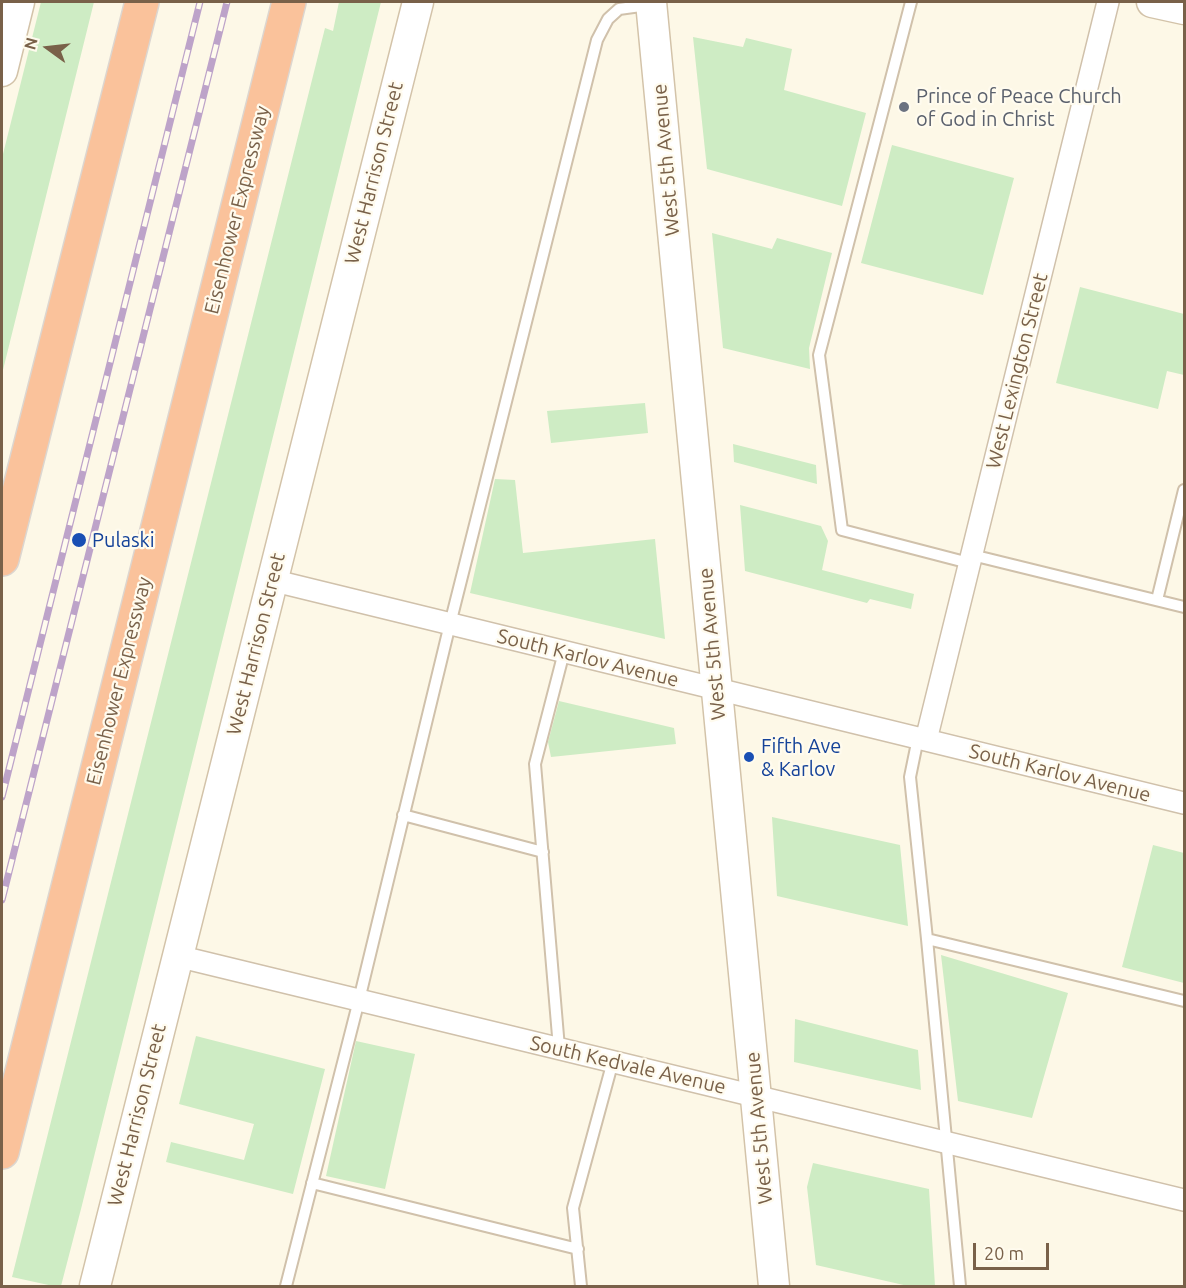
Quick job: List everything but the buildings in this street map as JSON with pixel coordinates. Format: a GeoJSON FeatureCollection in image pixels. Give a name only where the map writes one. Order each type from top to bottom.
{"type":"FeatureCollection","features":[{"type":"Feature","properties":{"kind":"highway"},"geometry":{"type":"LineString","coordinates":[[2,559],[142,2]]}},
{"type":"Feature","properties":{"kind":"highway","name":"Eisenhower Expressway"},"geometry":{"type":"LineString","coordinates":[[2,1152],[289,2]]}},
{"type":"Feature","properties":{"kind":"street"},"geometry":{"type":"LineString","coordinates":[[2,71],[19,2]]}},
{"type":"Feature","properties":{"kind":"street","name":"West Harrison Street"},"geometry":{"type":"LineString","coordinates":[[95,1287],[418,2]]}},
{"type":"Feature","properties":{"kind":"street","name":"West Lexington Street"},"geometry":{"type":"LineString","coordinates":[[922,739],[970,559],[1108,2]]}},
{"type":"Feature","properties":{"kind":"street"},"geometry":{"type":"LineString","coordinates":[[1152,2],[1185,9]]}},
{"type":"Feature","properties":{"kind":"street","name":"West 5th Avenue"},"geometry":{"type":"LineString","coordinates":[[651,3],[774,1287]]}},
{"type":"Feature","properties":{"kind":"street","name":"South Karlov Avenue"},"geometry":{"type":"LineString","coordinates":[[272,580],[1185,803]]}},
{"type":"Feature","properties":{"kind":"street","name":"South Kedvale Avenue"},"geometry":{"type":"LineString","coordinates":[[177,956],[1185,1200]]}},
{"type":"Feature","properties":{"kind":"lane"},"geometry":{"type":"LineString","coordinates":[[911,2],[819,355],[842,530],[1185,607]]}},
{"type":"Feature","properties":{"kind":"lane"},"geometry":{"type":"LineString","coordinates":[[286,1287],[597,40],[608,19],[619,9],[651,3]]}},
{"type":"Feature","properties":{"kind":"lane"},"geometry":{"type":"LineString","coordinates":[[1157,600],[1185,490]]}},
{"type":"Feature","properties":{"kind":"lane"},"geometry":{"type":"LineString","coordinates":[[559,1048],[536,764],[564,652]]}},
{"type":"Feature","properties":{"kind":"lane"},"geometry":{"type":"LineString","coordinates":[[922,739],[910,777],[960,1287]]}},
{"type":"Feature","properties":{"kind":"lane"},"geometry":{"type":"LineString","coordinates":[[404,815],[543,852]]}},
{"type":"Feature","properties":{"kind":"lane"},"geometry":{"type":"LineString","coordinates":[[927,939],[1185,1001]]}},
{"type":"Feature","properties":{"kind":"lane"},"geometry":{"type":"LineString","coordinates":[[581,1287],[573,1208],[613,1061]]}},
{"type":"Feature","properties":{"kind":"lane"},"geometry":{"type":"LineString","coordinates":[[312,1183],[578,1249]]}},
{"type":"Feature","properties":{"kind":"green space"},"geometry":{"type":"Polygon","coordinates":[[[41,2],[94,2],[2,374],[2,158],[41,2]]]}},
{"type":"Feature","properties":{"kind":"green space"},"geometry":{"type":"Polygon","coordinates":[[[339,2],[381,2],[81,1209],[61,1286],[12,1277],[325,28],[333,31],[339,2]]]}},
{"type":"Feature","properties":{"kind":"green space"},"geometry":{"type":"Polygon","coordinates":[[[693,37],[743,47],[746,38],[792,49],[784,90],[866,113],[842,206],[707,169],[693,37]]]}},
{"type":"Feature","properties":{"kind":"green space"},"geometry":{"type":"Polygon","coordinates":[[[892,145],[1014,178],[983,295],[861,263],[892,145]]]}},
{"type":"Feature","properties":{"kind":"green space"},"geometry":{"type":"Polygon","coordinates":[[[712,233],[772,249],[777,238],[832,253],[809,348],[810,369],[723,348],[712,233]]]}},
{"type":"Feature","properties":{"kind":"green space"},"geometry":{"type":"Polygon","coordinates":[[[1080,287],[1184,314],[1184,375],[1167,371],[1158,409],[1056,383],[1080,287]]]}},
{"type":"Feature","properties":{"kind":"green space"},"geometry":{"type":"Polygon","coordinates":[[[645,403],[648,433],[551,443],[547,411],[645,403]]]}},
{"type":"Feature","properties":{"kind":"green space"},"geometry":{"type":"Polygon","coordinates":[[[733,444],[816,465],[817,484],[734,462],[733,444]]]}},
{"type":"Feature","properties":{"kind":"green space"},"geometry":{"type":"Polygon","coordinates":[[[495,479],[515,480],[523,553],[655,539],[665,639],[470,593],[495,479]]]}},
{"type":"Feature","properties":{"kind":"green space"},"geometry":{"type":"Polygon","coordinates":[[[740,505],[821,526],[828,541],[822,570],[914,594],[911,609],[870,599],[867,603],[745,571],[740,505]]]}},
{"type":"Feature","properties":{"kind":"green space"},"geometry":{"type":"Polygon","coordinates":[[[559,701],[674,728],[676,744],[551,757],[548,742],[559,701]]]}},
{"type":"Feature","properties":{"kind":"green space"},"geometry":{"type":"Polygon","coordinates":[[[772,817],[900,845],[908,926],[777,896],[772,817]]]}},
{"type":"Feature","properties":{"kind":"green space"},"geometry":{"type":"Polygon","coordinates":[[[1153,845],[1184,853],[1184,983],[1122,967],[1153,845]]]}},
{"type":"Feature","properties":{"kind":"green space"},"geometry":{"type":"Polygon","coordinates":[[[941,955],[1068,993],[1032,1118],[958,1101],[941,955]]]}},
{"type":"Feature","properties":{"kind":"green space"},"geometry":{"type":"Polygon","coordinates":[[[795,1019],[918,1050],[921,1090],[794,1062],[795,1019]]]}},
{"type":"Feature","properties":{"kind":"green space"},"geometry":{"type":"Polygon","coordinates":[[[196,1036],[325,1069],[293,1194],[166,1162],[171,1142],[244,1160],[254,1124],[179,1104],[196,1036]]]}},
{"type":"Feature","properties":{"kind":"green space"},"geometry":{"type":"Polygon","coordinates":[[[356,1041],[415,1054],[385,1189],[326,1176],[356,1041]]]}},
{"type":"Feature","properties":{"kind":"green space"},"geometry":{"type":"Polygon","coordinates":[[[813,1163],[929,1189],[935,1286],[908,1286],[816,1265],[807,1187],[813,1163]]]}},
{"type":"Feature","properties":{"kind":"railway"},"geometry":{"type":"LineString","coordinates":[[2,797],[200,2]]}},
{"type":"Feature","properties":{"kind":"railway"},"geometry":{"type":"LineString","coordinates":[[2,900],[227,2]]}},
{"type":"Feature","properties":{"kind":"place","name":"Prince of Peace Church of God in Christ"},"geometry":{"type":"Point","coordinates":[904,107]}},
{"type":"Feature","properties":{"kind":"place","name":"Pulaski"},"geometry":{"type":"Point","coordinates":[79,540]}},
{"type":"Feature","properties":{"kind":"place","name":"Fifth Ave & Karlov"},"geometry":{"type":"Point","coordinates":[749,757]}}]}
